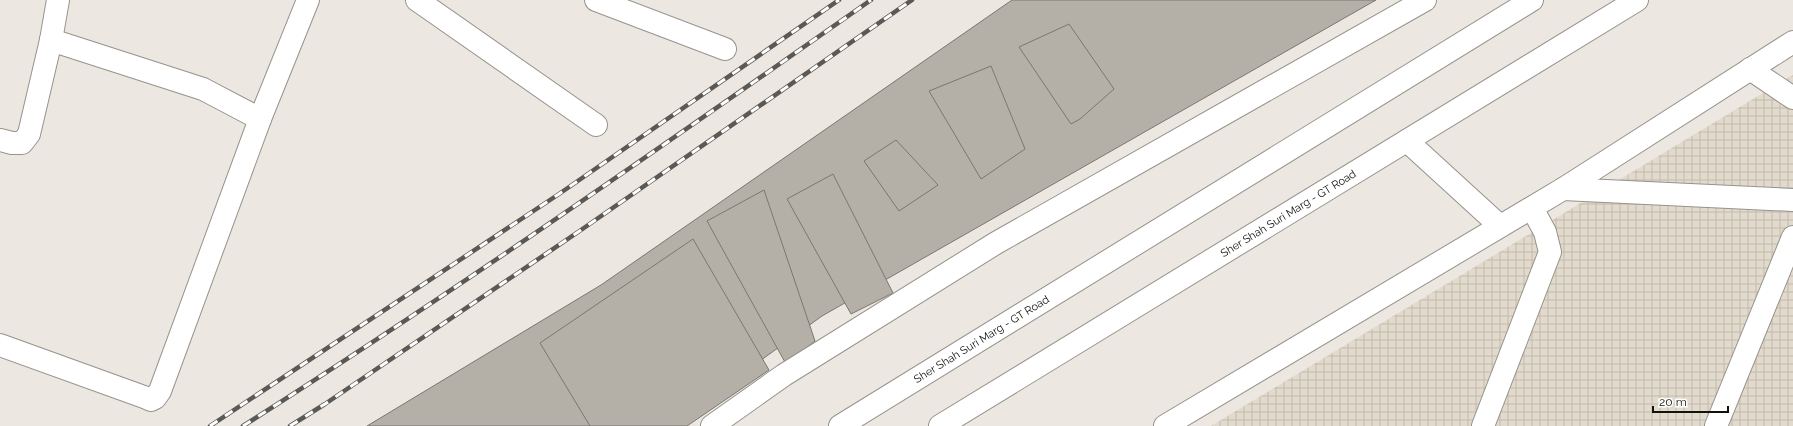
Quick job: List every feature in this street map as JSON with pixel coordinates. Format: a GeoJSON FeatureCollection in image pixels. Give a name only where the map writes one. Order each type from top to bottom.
{"type":"FeatureCollection","features":[{"type":"Feature","properties":{"kind":"street"},"geometry":{"type":"LineString","coordinates":[[0,140],[12,143],[22,143],[29,134],[52,40],[58,0]]}},
{"type":"Feature","properties":{"kind":"street"},"geometry":{"type":"LineString","coordinates":[[0,346],[144,398],[150,400],[155,398],[160,391],[260,119],[308,0]]}},
{"type":"Feature","properties":{"kind":"street"},"geometry":{"type":"LineString","coordinates":[[417,0],[596,125]]}},
{"type":"Feature","properties":{"kind":"street"},"geometry":{"type":"LineString","coordinates":[[596,0],[725,49]]}},
{"type":"Feature","properties":{"kind":"street"},"geometry":{"type":"LineString","coordinates":[[712,426],[784,375],[996,243],[1425,0]]}},
{"type":"Feature","properties":{"kind":"street","name":"Sher Shah Suri Marg - GT Road"},"geometry":{"type":"LineString","coordinates":[[840,426],[1532,0]]}},
{"type":"Feature","properties":{"kind":"street","name":"Sher Shah Suri Marg - GT Road"},"geometry":{"type":"LineString","coordinates":[[940,426],[1637,0]]}},
{"type":"Feature","properties":{"kind":"street"},"geometry":{"type":"LineString","coordinates":[[52,40],[203,89],[260,119]]}},
{"type":"Feature","properties":{"kind":"street"},"geometry":{"type":"LineString","coordinates":[[1165,426],[1532,208],[1793,42]]}},
{"type":"Feature","properties":{"kind":"street"},"geometry":{"type":"LineString","coordinates":[[1750,69],[1793,98]]}},
{"type":"Feature","properties":{"kind":"street"},"geometry":{"type":"LineString","coordinates":[[1407,141],[1500,226]]}},
{"type":"Feature","properties":{"kind":"street"},"geometry":{"type":"LineString","coordinates":[[1563,189],[1793,200]]}},
{"type":"Feature","properties":{"kind":"street"},"geometry":{"type":"LineString","coordinates":[[1489,424],[1550,252],[1545,232],[1532,208]]}},
{"type":"Feature","properties":{"kind":"street"},"geometry":{"type":"LineString","coordinates":[[1721,424],[1793,237]]}},
{"type":"Feature","properties":{"kind":"shaded area"},"geometry":{"type":"Polygon","coordinates":[[[1793,75],[1793,426],[1211,426],[1793,75]]]}},
{"type":"Feature","properties":{"kind":"building"},"geometry":{"type":"Polygon","coordinates":[[[1012,0],[1376,0],[822,316],[670,426],[367,426],[601,285],[1012,0]]]}},
{"type":"Feature","properties":{"kind":"building"},"geometry":{"type":"Polygon","coordinates":[[[1069,24],[1114,89],[1080,119],[1071,124],[1019,47],[1069,24]]]}},
{"type":"Feature","properties":{"kind":"building"},"geometry":{"type":"Polygon","coordinates":[[[991,66],[1025,149],[981,179],[929,91],[991,66]]]}},
{"type":"Feature","properties":{"kind":"building"},"geometry":{"type":"Polygon","coordinates":[[[896,140],[938,185],[899,211],[864,161],[896,140]]]}},
{"type":"Feature","properties":{"kind":"building"},"geometry":{"type":"Polygon","coordinates":[[[833,174],[893,293],[851,314],[787,199],[833,174]]]}},
{"type":"Feature","properties":{"kind":"building"},"geometry":{"type":"Polygon","coordinates":[[[764,190],[815,341],[786,364],[707,221],[764,190]]]}},
{"type":"Feature","properties":{"kind":"building"},"geometry":{"type":"Polygon","coordinates":[[[693,239],[769,370],[687,426],[590,426],[540,343],[693,239]]]}},
{"type":"Feature","properties":{"kind":"railway"},"geometry":{"type":"LineString","coordinates":[[210,426],[559,194],[839,0]]}},
{"type":"Feature","properties":{"kind":"railway"},"geometry":{"type":"LineString","coordinates":[[243,426],[323,375],[481,270],[638,163],[871,0]]}},
{"type":"Feature","properties":{"kind":"railway"},"geometry":{"type":"LineString","coordinates":[[290,426],[325,404],[581,230],[912,0]]}}]}
